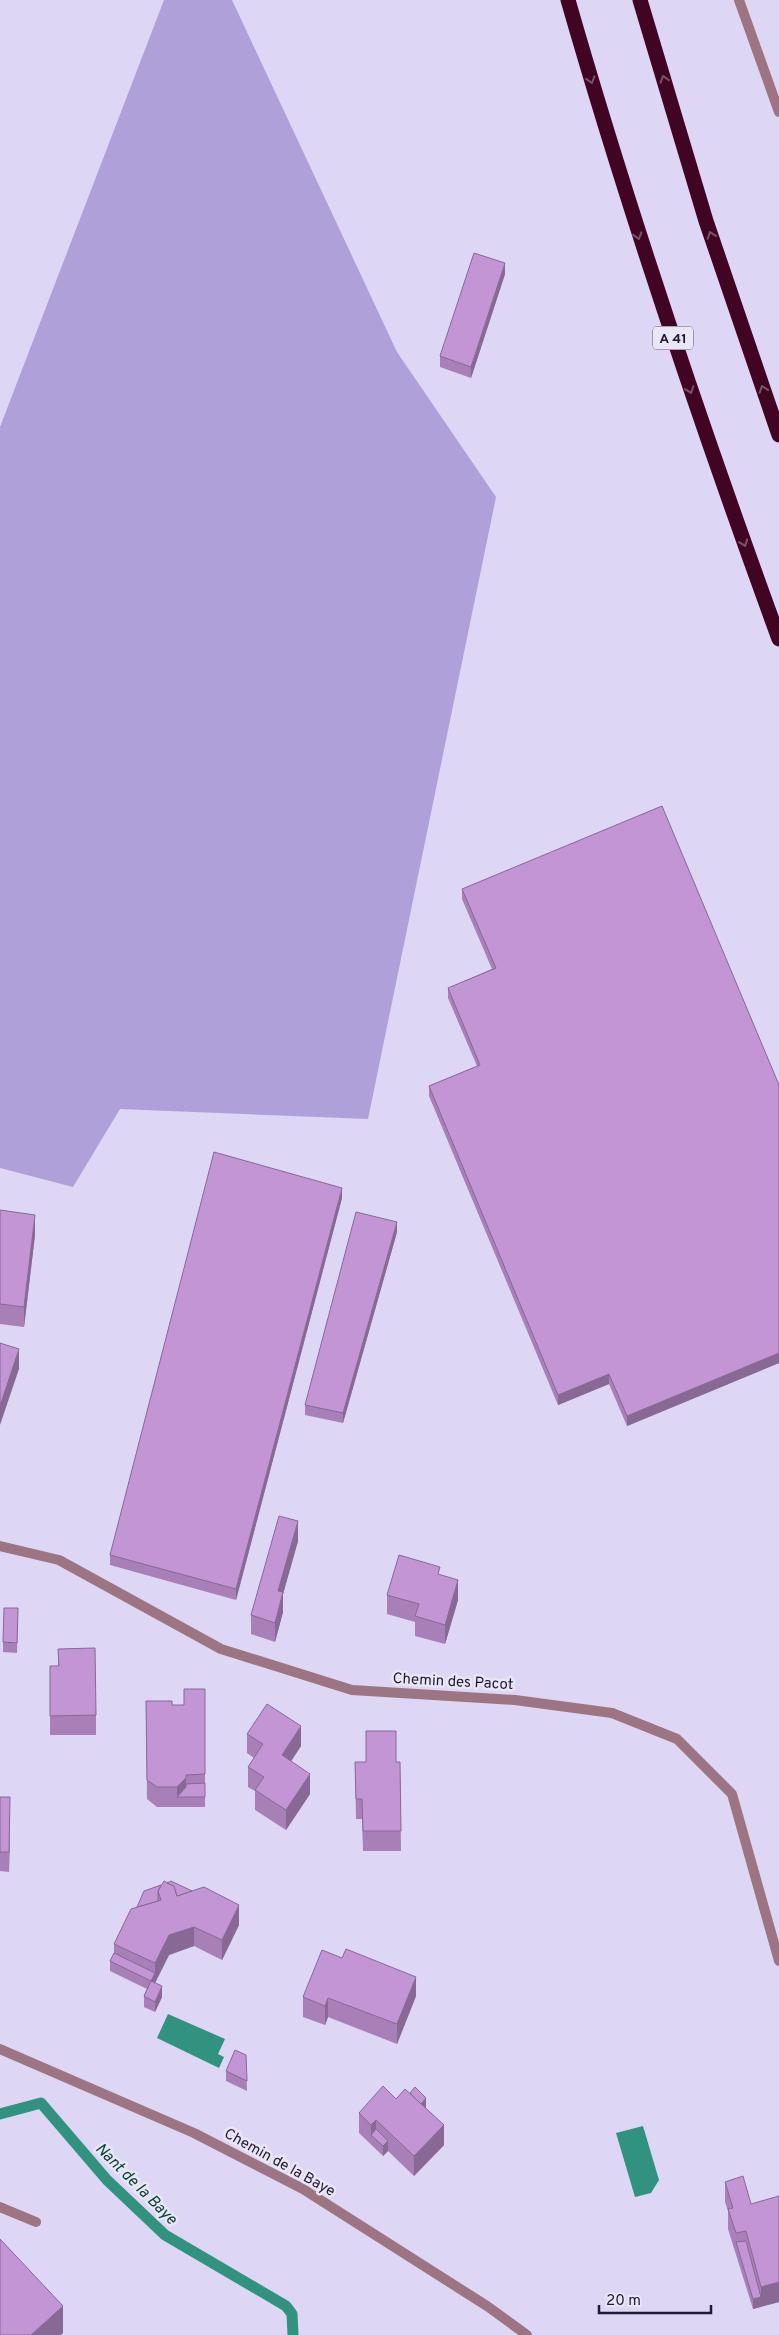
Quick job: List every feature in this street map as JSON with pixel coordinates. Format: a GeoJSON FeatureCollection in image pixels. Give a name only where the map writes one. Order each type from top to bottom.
{"type":"FeatureCollection","features":[{"type":"Feature","properties":{"kind":"highway","name":"A 41"},"geometry":{"type":"LineString","coordinates":[[568,0],[644,254],[712,453],[779,639]]}},
{"type":"Feature","properties":{"kind":"highway"},"geometry":{"type":"LineString","coordinates":[[640,0],[706,221],[779,435]]}},
{"type":"Feature","properties":{"kind":"street"},"geometry":{"type":"LineString","coordinates":[[740,0],[779,112]]}},
{"type":"Feature","properties":{"kind":"street","name":"Chemin des Pacot"},"geometry":{"type":"LineString","coordinates":[[0,1546],[59,1560],[221,1649],[352,1690],[515,1700],[612,1714],[677,1739],[732,1794],[779,1961]]}},
{"type":"Feature","properties":{"kind":"street","name":"Chemin de la Baye"},"geometry":{"type":"LineString","coordinates":[[0,2049],[194,2132],[303,2189],[487,2306],[527,2335]]}},
{"type":"Feature","properties":{"kind":"street"},"geometry":{"type":"LineString","coordinates":[[0,2207],[36,2222]]}},
{"type":"Feature","properties":{"kind":"shaded area"},"geometry":{"type":"Polygon","coordinates":[[[164,0],[232,0],[397,352],[496,497],[368,1119],[120,1109],[73,1187],[0,1168],[0,427],[164,0]]]}},
{"type":"Feature","properties":{"kind":"shaded area"},"geometry":{"type":"Polygon","coordinates":[[[168,2014],[225,2039],[218,2054],[224,2057],[219,2068],[157,2038],[168,2014]]]}},
{"type":"Feature","properties":{"kind":"shaded area"},"geometry":{"type":"Polygon","coordinates":[[[643,2126],[659,2180],[651,2193],[635,2197],[616,2133],[643,2126]]]}},
{"type":"Feature","properties":{"kind":"building"},"geometry":{"type":"Polygon","coordinates":[[[474,253],[505,263],[471,367],[440,356],[474,253]]]}},
{"type":"Feature","properties":{"kind":"building"},"geometry":{"type":"Polygon","coordinates":[[[662,806],[779,1085],[779,1353],[627,1416],[609,1374],[558,1395],[429,1086],[480,1065],[448,988],[496,968],[462,889],[662,806]]]}},
{"type":"Feature","properties":{"kind":"building"},"geometry":{"type":"Polygon","coordinates":[[[214,1152],[342,1188],[236,1589],[110,1555],[214,1152]]]}},
{"type":"Feature","properties":{"kind":"building"},"geometry":{"type":"Polygon","coordinates":[[[0,1210],[35,1215],[24,1307],[0,1304],[0,1210]]]}},
{"type":"Feature","properties":{"kind":"building"},"geometry":{"type":"Polygon","coordinates":[[[356,1212],[397,1222],[343,1413],[305,1405],[356,1212]]]}},
{"type":"Feature","properties":{"kind":"building"},"geometry":{"type":"Polygon","coordinates":[[[0,1343],[19,1349],[0,1406],[0,1343]]]}},
{"type":"Feature","properties":{"kind":"building"},"geometry":{"type":"Polygon","coordinates":[[[279,1516],[298,1521],[278,1591],[283,1592],[275,1623],[251,1615],[279,1516]]]}},
{"type":"Feature","properties":{"kind":"building"},"geometry":{"type":"Polygon","coordinates":[[[399,1555],[440,1567],[438,1574],[458,1580],[445,1625],[415,1616],[419,1604],[387,1595],[399,1555]]]}},
{"type":"Feature","properties":{"kind":"building"},"geometry":{"type":"Polygon","coordinates":[[[4,1608],[18,1608],[17,1643],[3,1642],[4,1608]]]}},
{"type":"Feature","properties":{"kind":"building"},"geometry":{"type":"Polygon","coordinates":[[[95,1648],[96,1715],[50,1716],[50,1666],[59,1666],[58,1649],[95,1648]]]}},
{"type":"Feature","properties":{"kind":"building"},"geometry":{"type":"Polygon","coordinates":[[[184,1689],[205,1689],[205,1774],[186,1775],[186,1778],[177,1787],[157,1787],[147,1780],[146,1701],[172,1701],[172,1705],[184,1705],[184,1689]]]}},
{"type":"Feature","properties":{"kind":"building"},"geometry":{"type":"Polygon","coordinates":[[[267,1704],[301,1726],[282,1755],[310,1774],[286,1810],[255,1790],[264,1777],[248,1767],[263,1744],[247,1734],[267,1704]]]}},
{"type":"Feature","properties":{"kind":"building"},"geometry":{"type":"Polygon","coordinates":[[[366,1731],[396,1731],[396,1762],[400,1762],[401,1831],[363,1831],[362,1799],[356,1799],[355,1762],[366,1762],[366,1731]]]}},
{"type":"Feature","properties":{"kind":"building"},"geometry":{"type":"Polygon","coordinates":[[[205,1783],[205,1797],[177,1797],[186,1787],[186,1784],[205,1783]]]}},
{"type":"Feature","properties":{"kind":"building"},"geometry":{"type":"Polygon","coordinates":[[[0,1797],[10,1797],[9,1852],[0,1852],[0,1797]]]}},
{"type":"Feature","properties":{"kind":"building"},"geometry":{"type":"Polygon","coordinates":[[[164,1881],[174,1886],[177,1896],[204,1887],[239,1905],[222,1940],[194,1927],[169,1935],[155,1963],[114,1944],[131,1909],[161,1900],[158,1891],[164,1881]]]}},
{"type":"Feature","properties":{"kind":"building"},"geometry":{"type":"Polygon","coordinates":[[[171,1881],[192,1891],[177,1896],[174,1886],[167,1883],[171,1881]]]}},
{"type":"Feature","properties":{"kind":"building"},"geometry":{"type":"Polygon","coordinates":[[[161,1885],[158,1891],[158,1901],[137,1907],[144,1891],[161,1885]]]}},
{"type":"Feature","properties":{"kind":"building"},"geometry":{"type":"Polygon","coordinates":[[[346,1949],[416,1977],[397,2024],[328,1998],[325,2006],[303,1997],[322,1950],[342,1958],[346,1949]]]}},
{"type":"Feature","properties":{"kind":"building"},"geometry":{"type":"Polygon","coordinates":[[[114,1953],[155,1973],[151,1981],[110,1961],[114,1953]]]}},
{"type":"Feature","properties":{"kind":"building"},"geometry":{"type":"Polygon","coordinates":[[[151,1981],[162,1986],[155,2002],[144,1996],[151,1981]]]}},
{"type":"Feature","properties":{"kind":"building"},"geometry":{"type":"Polygon","coordinates":[[[235,2050],[246,2055],[247,2081],[226,2071],[235,2050]]]}},
{"type":"Feature","properties":{"kind":"building"},"geometry":{"type":"Polygon","coordinates":[[[383,2086],[396,2099],[405,2089],[444,2125],[414,2156],[376,2120],[371,2125],[359,2113],[383,2086]]]}},
{"type":"Feature","properties":{"kind":"building"},"geometry":{"type":"Polygon","coordinates":[[[415,2087],[426,2098],[421,2104],[410,2093],[415,2087]]]}},
{"type":"Feature","properties":{"kind":"building"},"geometry":{"type":"Polygon","coordinates":[[[376,2129],[388,2141],[383,2146],[371,2135],[376,2129]]]}},
{"type":"Feature","properties":{"kind":"building"},"geometry":{"type":"Polygon","coordinates":[[[743,2176],[751,2204],[779,2196],[779,2282],[761,2287],[746,2231],[736,2233],[728,2209],[733,2208],[725,2182],[743,2176]]]}},
{"type":"Feature","properties":{"kind":"building"},"geometry":{"type":"Polygon","coordinates":[[[0,2239],[63,2306],[31,2335],[0,2335],[0,2239]]]}},
{"type":"Feature","properties":{"kind":"building"},"geometry":{"type":"Polygon","coordinates":[[[746,2241],[761,2297],[753,2299],[736,2242],[746,2241]]]}},
{"type":"Feature","properties":{"kind":"waterway","name":"Nant de la Baye"},"geometry":{"type":"LineString","coordinates":[[0,2114],[41,2103],[107,2180],[165,2235],[286,2306],[292,2314],[293,2335]]}}]}
